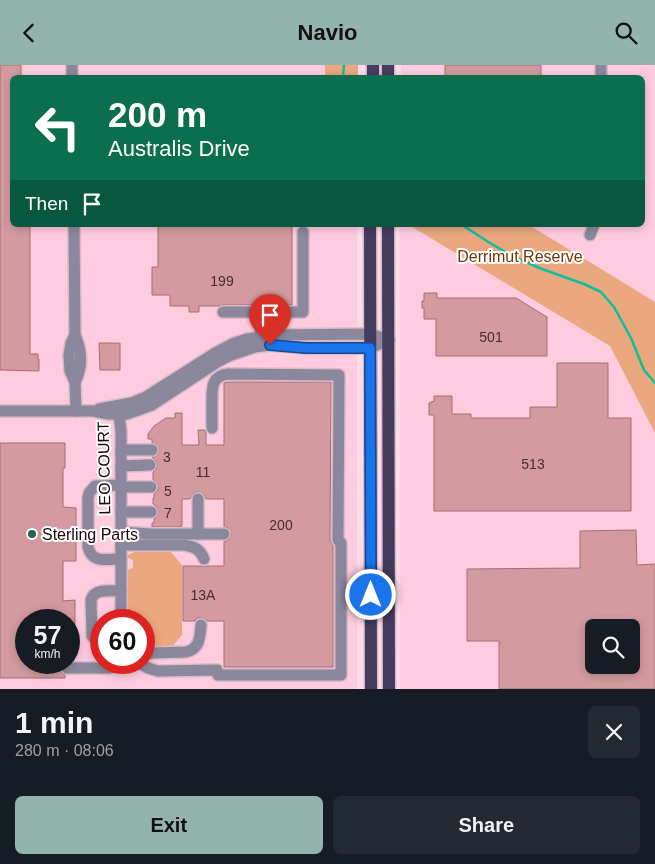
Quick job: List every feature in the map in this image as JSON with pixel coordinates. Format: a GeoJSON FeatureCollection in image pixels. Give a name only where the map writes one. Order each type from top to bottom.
{"type":"FeatureCollection","features":[{"type":"Feature","properties":{"kind":"main road"},"geometry":{"type":"LineString","coordinates":[[370,227],[371,689]]}},
{"type":"Feature","properties":{"kind":"main road"},"geometry":{"type":"LineString","coordinates":[[388,227],[389,689]]}},
{"type":"Feature","properties":{"kind":"street"},"geometry":{"type":"LineString","coordinates":[[74,227],[74,335],[69,355],[70,371],[75,382],[76,411]]}},
{"type":"Feature","properties":{"kind":"street"},"geometry":{"type":"LineString","coordinates":[[223,312],[303,312],[303,232]]}},
{"type":"Feature","properties":{"kind":"street"},"geometry":{"type":"LineString","coordinates":[[260,312],[262,341]]}},
{"type":"Feature","properties":{"kind":"street"},"geometry":{"type":"LineString","coordinates":[[0,411],[118,410],[146,397],[195,365],[236,348],[282,335],[370,333],[389,340]]}},
{"type":"Feature","properties":{"kind":"street"},"geometry":{"type":"LineString","coordinates":[[262,341],[306,348],[370,348],[389,340]]}},
{"type":"Feature","properties":{"kind":"street"},"geometry":{"type":"LineString","coordinates":[[236,348],[242,362],[242,374]]}},
{"type":"Feature","properties":{"kind":"street"},"geometry":{"type":"LineString","coordinates":[[155,670],[217,670],[218,675],[341,675],[341,543],[338,540],[339,375],[224,375],[215,380],[212,389],[212,428]]}},
{"type":"Feature","properties":{"kind":"street","name":"LEO COURT"},"geometry":{"type":"LineString","coordinates":[[118,410],[121,450],[121,609]]}},
{"type":"Feature","properties":{"kind":"street"},"geometry":{"type":"LineString","coordinates":[[121,450],[152,450]]}},
{"type":"Feature","properties":{"kind":"street"},"geometry":{"type":"LineString","coordinates":[[121,465],[150,465]]}},
{"type":"Feature","properties":{"kind":"street"},"geometry":{"type":"LineString","coordinates":[[121,559],[97,559],[89,552],[89,493],[95,487],[151,487]]}},
{"type":"Feature","properties":{"kind":"street"},"geometry":{"type":"LineString","coordinates":[[198,499],[198,534]]}},
{"type":"Feature","properties":{"kind":"street"},"geometry":{"type":"LineString","coordinates":[[121,512],[151,512]]}},
{"type":"Feature","properties":{"kind":"street"},"geometry":{"type":"LineString","coordinates":[[121,532],[224,534]]}},
{"type":"Feature","properties":{"kind":"street"},"geometry":{"type":"LineString","coordinates":[[121,545],[184,545],[199,550],[204,559]]}},
{"type":"Feature","properties":{"kind":"street"},"geometry":{"type":"LineString","coordinates":[[91,609],[92,595],[95,593],[121,591]]}},
{"type":"Feature","properties":{"kind":"street"},"geometry":{"type":"LineString","coordinates":[[155,653],[191,651],[199,642],[201,625]]}},
{"type":"Feature","properties":{"kind":"shaded area"},"geometry":{"type":"Polygon","coordinates":[[[0,65],[358,65],[358,75],[10,75],[10,227],[357,227],[357,689],[0,689],[0,65]]]}},
{"type":"Feature","properties":{"kind":"shaded area"},"geometry":{"type":"Polygon","coordinates":[[[401,65],[655,65],[655,689],[400,689],[400,227],[645,227],[645,75],[401,75],[401,65]]]}},
{"type":"Feature","properties":{"kind":"green space"},"geometry":{"type":"Polygon","coordinates":[[[325,65],[358,65],[358,75],[325,75],[325,65]]]}},
{"type":"Feature","properties":{"kind":"green space","name":"Derrimut Reserve"},"geometry":{"type":"Polygon","coordinates":[[[412,227],[532,227],[655,302],[655,433],[610,346],[412,227]]]}},
{"type":"Feature","properties":{"kind":"green space"},"geometry":{"type":"Polygon","coordinates":[[[139,550],[169,550],[182,565],[182,635],[171,648],[155,647],[155,609],[128,609],[128,570],[133,568],[133,560],[128,558],[128,555],[139,550]]]}},
{"type":"Feature","properties":{"kind":"building"},"geometry":{"type":"Polygon","coordinates":[[[0,65],[21,65],[21,75],[10,75],[10,227],[30,227],[30,354],[38,354],[39,371],[0,370],[0,65]]]}},
{"type":"Feature","properties":{"kind":"building"},"geometry":{"type":"Polygon","coordinates":[[[445,65],[541,65],[541,75],[445,75],[445,65]]]}},
{"type":"Feature","properties":{"kind":"building"},"geometry":{"type":"Polygon","coordinates":[[[158,227],[292,227],[292,305],[199,306],[199,312],[189,312],[189,306],[170,306],[170,295],[152,295],[152,267],[158,267],[158,227]]]}},
{"type":"Feature","properties":{"kind":"building"},"geometry":{"type":"Polygon","coordinates":[[[424,293],[437,293],[437,298],[516,298],[547,317],[547,356],[436,356],[436,319],[424,319],[422,301],[424,301],[424,293]]]}},
{"type":"Feature","properties":{"kind":"building"},"geometry":{"type":"Polygon","coordinates":[[[99,343],[120,343],[120,370],[100,370],[99,343]]]}},
{"type":"Feature","properties":{"kind":"building"},"geometry":{"type":"Polygon","coordinates":[[[557,363],[608,363],[608,418],[631,418],[631,511],[434,511],[434,415],[429,415],[429,403],[434,401],[434,396],[452,396],[452,414],[471,414],[471,418],[530,418],[530,407],[557,407],[557,363]]]}},
{"type":"Feature","properties":{"kind":"building"},"geometry":{"type":"Polygon","coordinates":[[[331,382],[330,540],[333,546],[333,667],[224,667],[224,621],[207,621],[197,618],[195,621],[183,621],[183,566],[224,566],[224,541],[230,538],[231,534],[228,528],[224,527],[224,499],[206,499],[204,495],[198,492],[194,493],[190,499],[182,499],[181,527],[152,527],[158,512],[153,504],[153,498],[158,487],[157,483],[153,480],[153,472],[157,465],[152,457],[158,454],[159,450],[156,444],[152,443],[152,439],[148,439],[148,434],[154,426],[166,418],[175,418],[175,413],[182,413],[182,445],[199,445],[198,430],[205,430],[206,445],[224,445],[224,383],[331,382]]]}},
{"type":"Feature","properties":{"kind":"building","name":"Sterling Parts"},"geometry":{"type":"Polygon","coordinates":[[[0,443],[65,443],[63,507],[76,508],[76,561],[63,561],[63,601],[75,600],[75,609],[15,609],[15,674],[64,674],[65,678],[0,678],[0,443]]]}},
{"type":"Feature","properties":{"kind":"building"},"geometry":{"type":"Polygon","coordinates":[[[636,530],[637,565],[655,564],[655,689],[499,689],[499,641],[467,641],[467,569],[580,568],[580,531],[636,530]]]}},
{"type":"Feature","properties":{"kind":"waterway"},"geometry":{"type":"LineString","coordinates":[[343,75],[344,65]]}},
{"type":"Feature","properties":{"kind":"waterway"},"geometry":{"type":"LineString","coordinates":[[465,227],[514,257],[601,292],[614,307],[631,338],[644,370],[655,383]]}},
{"type":"Feature","properties":{"kind":"place","name":"Sterling Parts"},"geometry":{"type":"Point","coordinates":[32,534]}},
{"type":"Feature","properties":{"kind":"route"},"geometry":{"type":"LineString","coordinates":[[270,345],[298,348],[370,348],[371,595]]}}]}
